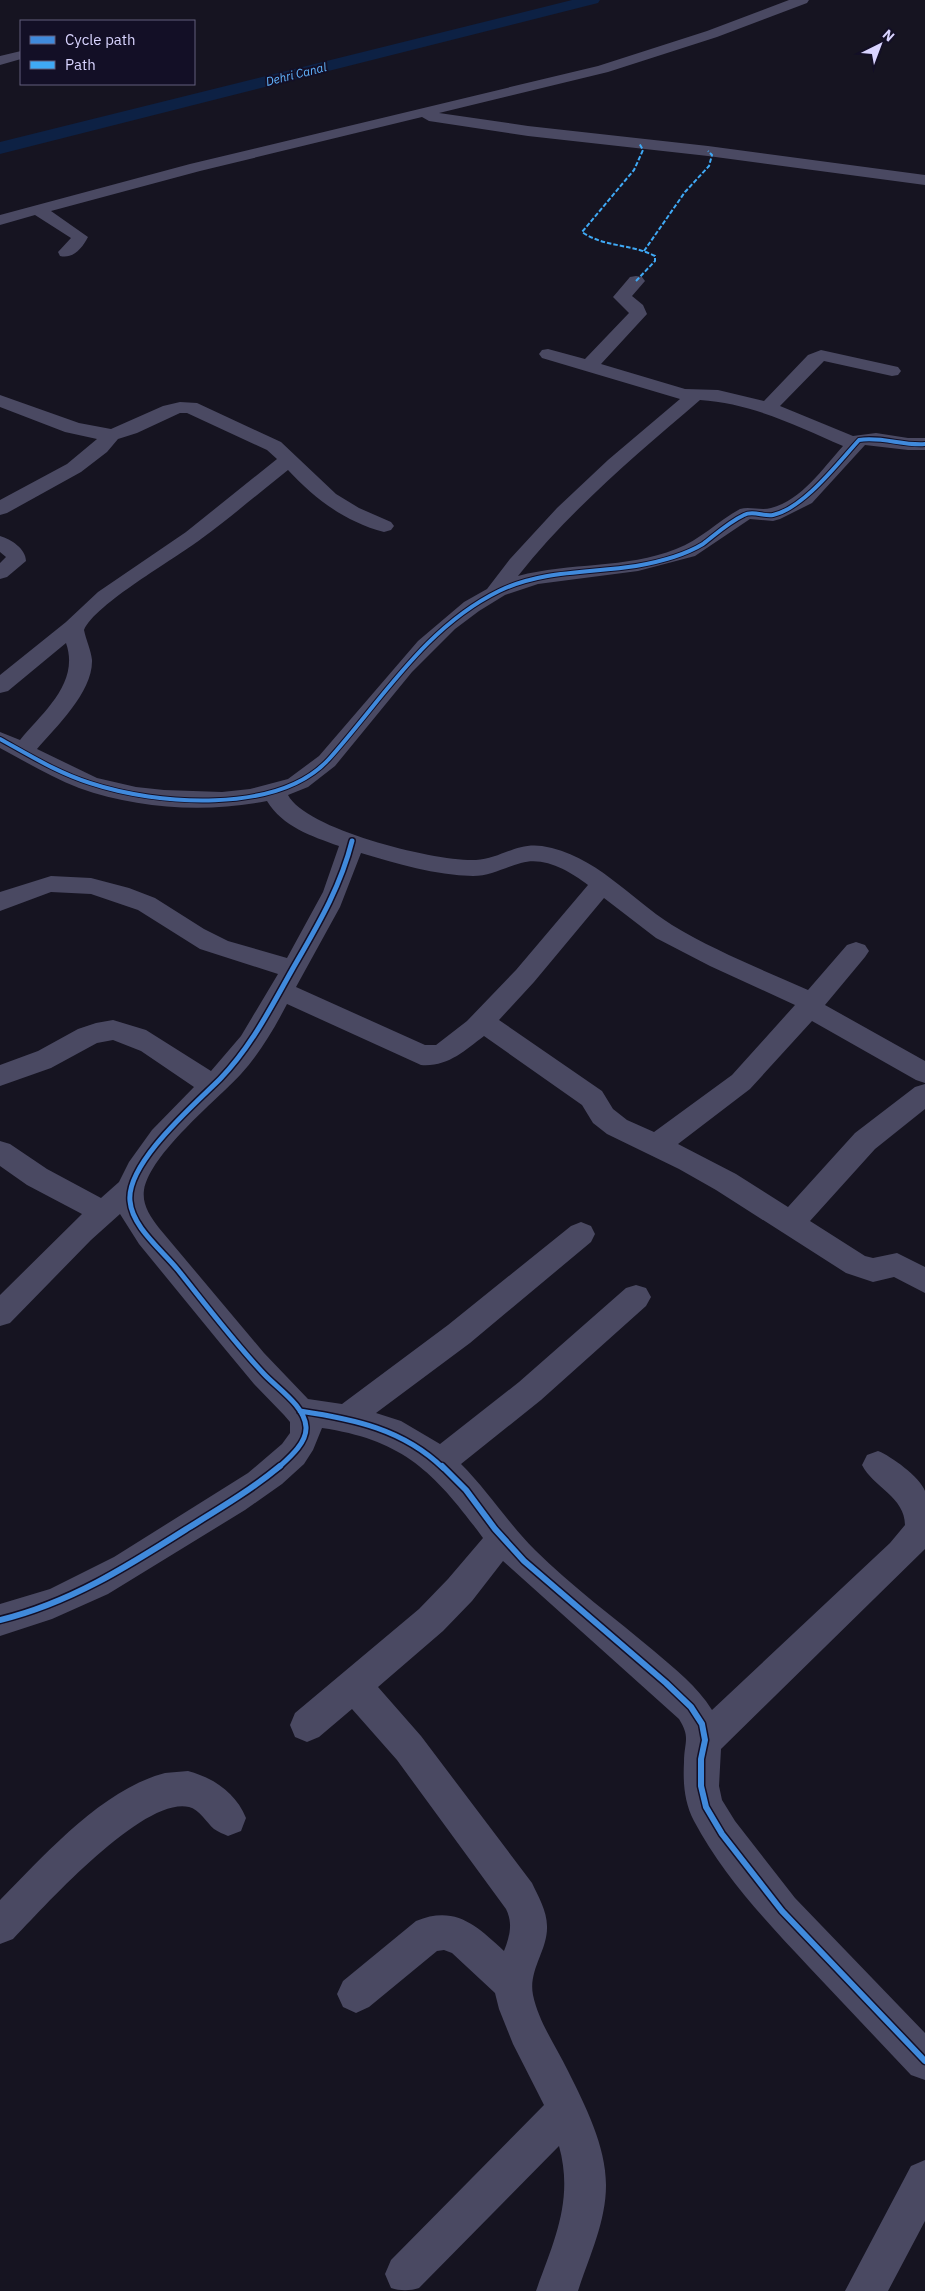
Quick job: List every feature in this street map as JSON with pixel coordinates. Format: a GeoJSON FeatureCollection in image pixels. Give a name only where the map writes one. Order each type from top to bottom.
{"type":"FeatureCollection","features":[{"type":"Feature","properties":{"kind":"street"},"geometry":{"type":"LineString","coordinates":[[0,220],[196,167],[603,69],[712,34],[802,0]]}},
{"type":"Feature","properties":{"kind":"street"},"geometry":{"type":"LineString","coordinates":[[0,61],[20,54]]}},
{"type":"Feature","properties":{"kind":"street"},"geometry":{"type":"LineString","coordinates":[[418,114],[518,129],[708,151],[925,180]]}},
{"type":"Feature","properties":{"kind":"street"},"geometry":{"type":"LineString","coordinates":[[38,210],[80,237],[76,244],[66,252]]}},
{"type":"Feature","properties":{"kind":"street"},"geometry":{"type":"LineString","coordinates":[[589,366],[638,314],[637,309],[622,297],[636,281]]}},
{"type":"Feature","properties":{"kind":"street"},"geometry":{"type":"LineString","coordinates":[[548,354],[694,396],[711,395],[768,408],[854,443]]}},
{"type":"Feature","properties":{"kind":"street"},"geometry":{"type":"LineString","coordinates":[[768,408],[814,359],[821,355],[892,371]]}},
{"type":"Feature","properties":{"kind":"street"},"geometry":{"type":"LineString","coordinates":[[496,591],[539,538],[608,472],[694,396]]}},
{"type":"Feature","properties":{"kind":"street"},"geometry":{"type":"LineString","coordinates":[[0,401],[91,432],[111,435],[177,407],[190,407],[274,446],[289,459],[312,485],[336,503],[384,526]]}},
{"type":"Feature","properties":{"kind":"street"},"geometry":{"type":"LineString","coordinates":[[0,509],[78,464],[104,445],[111,435]]}},
{"type":"Feature","properties":{"kind":"street"},"geometry":{"type":"LineString","coordinates":[[0,739],[88,783],[115,792],[144,797],[203,799],[254,795],[274,791],[294,784],[310,775],[327,761],[409,661],[448,625],[496,591],[532,578],[614,569],[656,562],[696,548],[747,513],[773,516],[800,501],[826,478],[854,443],[866,438],[925,444]]}},
{"type":"Feature","properties":{"kind":"street"},"geometry":{"type":"LineString","coordinates":[[0,686],[75,625],[89,609],[105,596],[193,536],[289,459]]}},
{"type":"Feature","properties":{"kind":"street"},"geometry":{"type":"LineString","coordinates":[[0,542],[16,555],[16,561],[0,573]]}},
{"type":"Feature","properties":{"kind":"street"},"geometry":{"type":"LineString","coordinates":[[23,750],[68,695],[79,677],[80,649],[73,630],[75,625]]}},
{"type":"Feature","properties":{"kind":"street"},"geometry":{"type":"LineString","coordinates":[[274,791],[289,813],[328,833],[426,862],[460,868],[492,865],[516,854],[543,854],[570,863],[591,873],[624,904],[665,932],[810,1005],[925,1074]]}},
{"type":"Feature","properties":{"kind":"street"},"geometry":{"type":"LineString","coordinates":[[0,1314],[102,1212],[130,1189],[152,1151],[178,1120],[254,1040],[312,939],[341,883],[352,841]]}},
{"type":"Feature","properties":{"kind":"street"},"geometry":{"type":"LineString","coordinates":[[0,902],[36,887],[53,884],[76,884],[136,900],[157,910],[192,934],[288,980],[421,1055],[432,1056],[444,1053],[457,1044],[482,1021],[525,976],[603,883]]}},
{"type":"Feature","properties":{"kind":"street"},"geometry":{"type":"LineString","coordinates":[[657,1145],[741,1082],[784,1036],[856,952]]}},
{"type":"Feature","properties":{"kind":"street"},"geometry":{"type":"LineString","coordinates":[[482,1021],[592,1098],[603,1116],[617,1127],[657,1145],[719,1178],[790,1224],[864,1268],[873,1270],[897,1265],[925,1281]]}},
{"type":"Feature","properties":{"kind":"street"},"geometry":{"type":"LineString","coordinates":[[0,1076],[44,1059],[98,1032],[113,1030],[131,1034],[212,1086]]}},
{"type":"Feature","properties":{"kind":"street"},"geometry":{"type":"LineString","coordinates":[[790,1224],[865,1141],[925,1094]]}},
{"type":"Feature","properties":{"kind":"street"},"geometry":{"type":"LineString","coordinates":[[0,1152],[37,1177],[102,1212]]}},
{"type":"Feature","properties":{"kind":"street"},"geometry":{"type":"LineString","coordinates":[[0,1620],[35,1612],[84,1590],[126,1567],[252,1487],[276,1469],[303,1440],[306,1424],[300,1411],[240,1347],[151,1238],[129,1202],[130,1189]]}},
{"type":"Feature","properties":{"kind":"street"},"geometry":{"type":"LineString","coordinates":[[347,1418],[459,1334],[581,1234]]}},
{"type":"Feature","properties":{"kind":"street"},"geometry":{"type":"LineString","coordinates":[[439,1463],[530,1391],[636,1297]]}},
{"type":"Feature","properties":{"kind":"street"},"geometry":{"type":"LineString","coordinates":[[300,1411],[347,1418],[390,1431],[427,1452],[466,1490],[503,1538],[524,1561],[690,1707],[702,1724],[705,1740],[701,1786],[706,1807],[722,1834],[745,1866],[782,1911],[925,2061]]}},
{"type":"Feature","properties":{"kind":"street"},"geometry":{"type":"LineString","coordinates":[[705,1740],[901,1553],[922,1528],[923,1508],[911,1492],[878,1465]]}},
{"type":"Feature","properties":{"kind":"street"},"geometry":{"type":"LineString","coordinates":[[307,1725],[431,1620],[460,1590],[503,1538]]}},
{"type":"Feature","properties":{"kind":"street"},"geometry":{"type":"LineString","coordinates":[[354,1684],[432,1778],[519,1896],[528,1914],[530,1929],[512,1983]]}},
{"type":"Feature","properties":{"kind":"street"},"geometry":{"type":"LineString","coordinates":[[0,1926],[72,1854],[100,1830],[145,1799],[169,1789],[189,1789],[208,1798],[228,1818]]}},
{"type":"Feature","properties":{"kind":"street"},"geometry":{"type":"LineString","coordinates":[[356,1994],[429,1934],[444,1932],[464,1939],[512,1983],[524,2025],[566,2111],[580,2147],[586,2184],[580,2219],[557,2291]]}},
{"type":"Feature","properties":{"kind":"street"},"geometry":{"type":"LineString","coordinates":[[406,2274],[566,2111]]}},
{"type":"Feature","properties":{"kind":"street"},"geometry":{"type":"LineString","coordinates":[[866,2291],[925,2180]]}},
{"type":"Feature","properties":{"kind":"waterway","name":"Dehri Canal"},"geometry":{"type":"LineString","coordinates":[[0,148],[592,0]]}},
{"type":"Feature","properties":{"kind":"marked path"},"geometry":{"type":"LineString","coordinates":[[636,281],[655,261],[655,256],[638,249],[597,240],[588,237],[582,232],[634,170],[643,150],[639,143]]}},
{"type":"Feature","properties":{"kind":"marked path"},"geometry":{"type":"LineString","coordinates":[[644,251],[685,192],[709,166],[712,155],[708,151]]}},
{"type":"Feature","properties":{"kind":"cycle path"},"geometry":{"type":"LineString","coordinates":[[0,739],[77,779],[136,795],[193,800],[250,797],[275,792],[300,782],[327,761],[425,645],[472,606],[498,591],[536,578],[638,565],[668,559],[688,552],[747,513],[773,515],[805,499],[859,440],[876,439],[917,445],[925,444]]}},
{"type":"Feature","properties":{"kind":"cycle path"},"geometry":{"type":"LineString","coordinates":[[0,1620],[62,1600],[126,1568],[259,1483],[293,1454],[304,1436],[306,1425],[301,1412],[265,1375],[149,1236],[133,1211],[130,1195],[131,1187],[149,1154],[176,1122],[242,1055],[258,1032],[336,892],[348,859],[352,841]]}},
{"type":"Feature","properties":{"kind":"cycle path"},"geometry":{"type":"LineString","coordinates":[[300,1411],[347,1418],[390,1431],[427,1452],[466,1490],[495,1529],[524,1561],[666,1683],[691,1707],[702,1724],[705,1740],[701,1759],[701,1786],[706,1807],[722,1834],[745,1866],[782,1911],[925,2061]]}}]}
